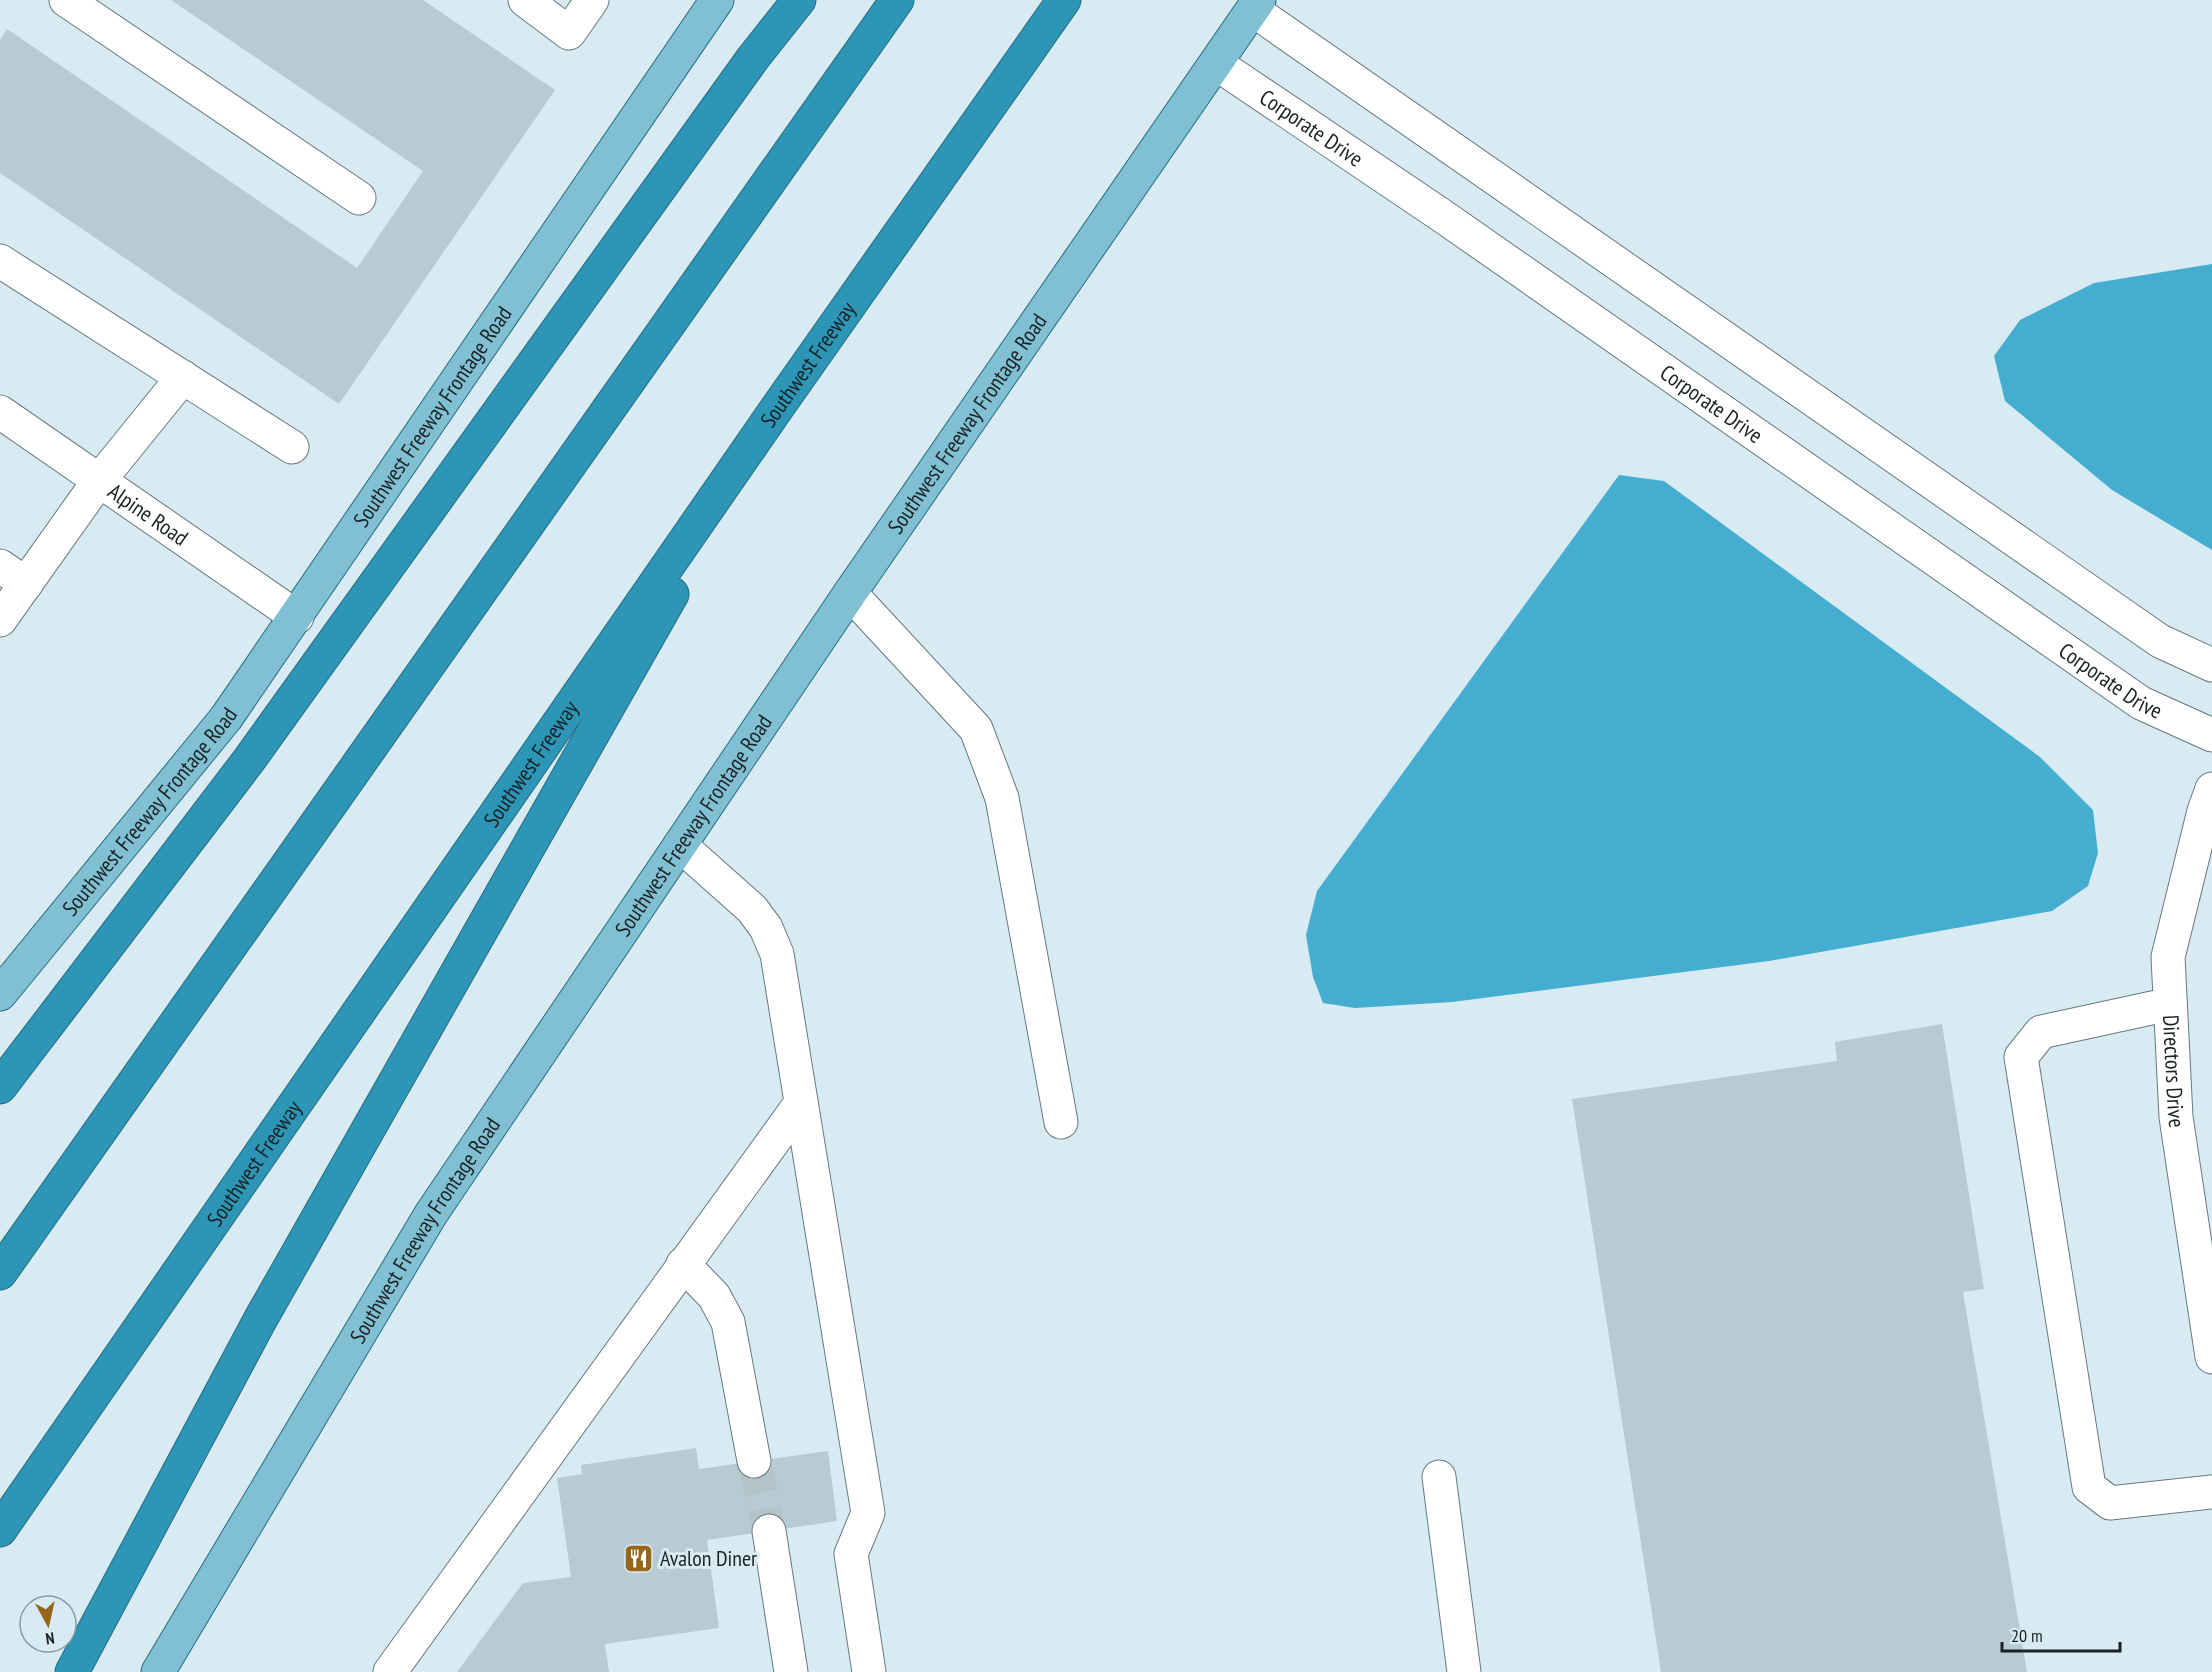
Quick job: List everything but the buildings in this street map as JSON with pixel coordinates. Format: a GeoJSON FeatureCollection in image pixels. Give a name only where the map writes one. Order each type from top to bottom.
{"type":"FeatureCollection","features":[{"type":"Feature","properties":{"kind":"highway"},"geometry":{"type":"LineString","coordinates":[[0,1087],[249,760],[753,58],[798,0]]}},
{"type":"Feature","properties":{"kind":"highway"},"geometry":{"type":"LineString","coordinates":[[0,1273],[897,0]]}},
{"type":"Feature","properties":{"kind":"highway","name":"Southwest Freeway"},"geometry":{"type":"LineString","coordinates":[[0,1530],[777,408],[1064,0]]}},
{"type":"Feature","properties":{"kind":"highway"},"geometry":{"type":"LineString","coordinates":[[72,1672],[260,1320],[777,408]]}},
{"type":"Feature","properties":{"kind":"main road","name":"Southwest Freeway Frontage Road"},"geometry":{"type":"LineString","coordinates":[[0,994],[226,718],[717,0]]}},
{"type":"Feature","properties":{"kind":"main road","name":"Southwest Freeway Frontage Road"},"geometry":{"type":"LineString","coordinates":[[158,1672],[431,1214],[850,592],[1256,5]]}},
{"type":"Feature","properties":{"kind":"street"},"geometry":{"type":"LineString","coordinates":[[66,0],[359,198]]}},
{"type":"Feature","properties":{"kind":"street"},"geometry":{"type":"LineString","coordinates":[[525,0],[569,33],[592,0]]}},
{"type":"Feature","properties":{"kind":"street"},"geometry":{"type":"LineString","coordinates":[[1256,5],[2160,641],[2212,664]]}},
{"type":"Feature","properties":{"kind":"street","name":"Corporate Drive"},"geometry":{"type":"LineString","coordinates":[[1217,64],[1441,215],[2140,703],[2212,735]]}},
{"type":"Feature","properties":{"kind":"street"},"geometry":{"type":"LineString","coordinates":[[0,261],[292,447]]}},
{"type":"Feature","properties":{"kind":"street"},"geometry":{"type":"LineString","coordinates":[[0,620],[13,575],[98,482],[183,377]]}},
{"type":"Feature","properties":{"kind":"street","name":"Alpine Road"},"geometry":{"type":"LineString","coordinates":[[0,412],[98,482],[297,617]]}},
{"type":"Feature","properties":{"kind":"street"},"geometry":{"type":"LineString","coordinates":[[850,592],[976,729],[1002,798],[1061,1122]]}},
{"type":"Feature","properties":{"kind":"street","name":"Directors Drive"},"geometry":{"type":"LineString","coordinates":[[2212,789],[2204,811],[2168,957],[2176,1117],[2212,1357]]}},
{"type":"Feature","properties":{"kind":"street"},"geometry":{"type":"LineString","coordinates":[[680,845],[752,909],[766,928],[777,954],[868,1513],[851,1554],[869,1672]]}},
{"type":"Feature","properties":{"kind":"street"},"geometry":{"type":"LineString","coordinates":[[2170,1004],[2041,1032],[2021,1057],[2089,1487],[2110,1503],[2212,1492]]}},
{"type":"Feature","properties":{"kind":"street"},"geometry":{"type":"LineString","coordinates":[[390,1672],[801,1103]]}},
{"type":"Feature","properties":{"kind":"street"},"geometry":{"type":"LineString","coordinates":[[683,1264],[714,1296],[728,1322],[754,1461]]}},
{"type":"Feature","properties":{"kind":"street"},"geometry":{"type":"LineString","coordinates":[[1439,1477],[1464,1672]]}},
{"type":"Feature","properties":{"kind":"street"},"geometry":{"type":"LineString","coordinates":[[769,1531],[791,1672]]}},
{"type":"Feature","properties":{"kind":"water"},"geometry":{"type":"Polygon","coordinates":[[[2212,264],[2212,550],[2112,490],[2005,401],[1994,356],[2020,320],[2094,283],[2212,264]]]}},
{"type":"Feature","properties":{"kind":"water"},"geometry":{"type":"Polygon","coordinates":[[[1619,475],[1664,481],[2040,757],[2093,810],[2098,853],[2088,886],[2052,911],[1769,961],[1452,1002],[1355,1008],[1323,1003],[1313,977],[1306,935],[1317,891],[1619,475]]]}},
{"type":"Feature","properties":{"kind":"tunnel"},"geometry":{"type":"LineString","coordinates":[[754,1461],[769,1531]]}},
{"type":"Feature","properties":{"kind":"place","name":"Avalon Diner"},"geometry":{"type":"Point","coordinates":[639,1558]}}]}
